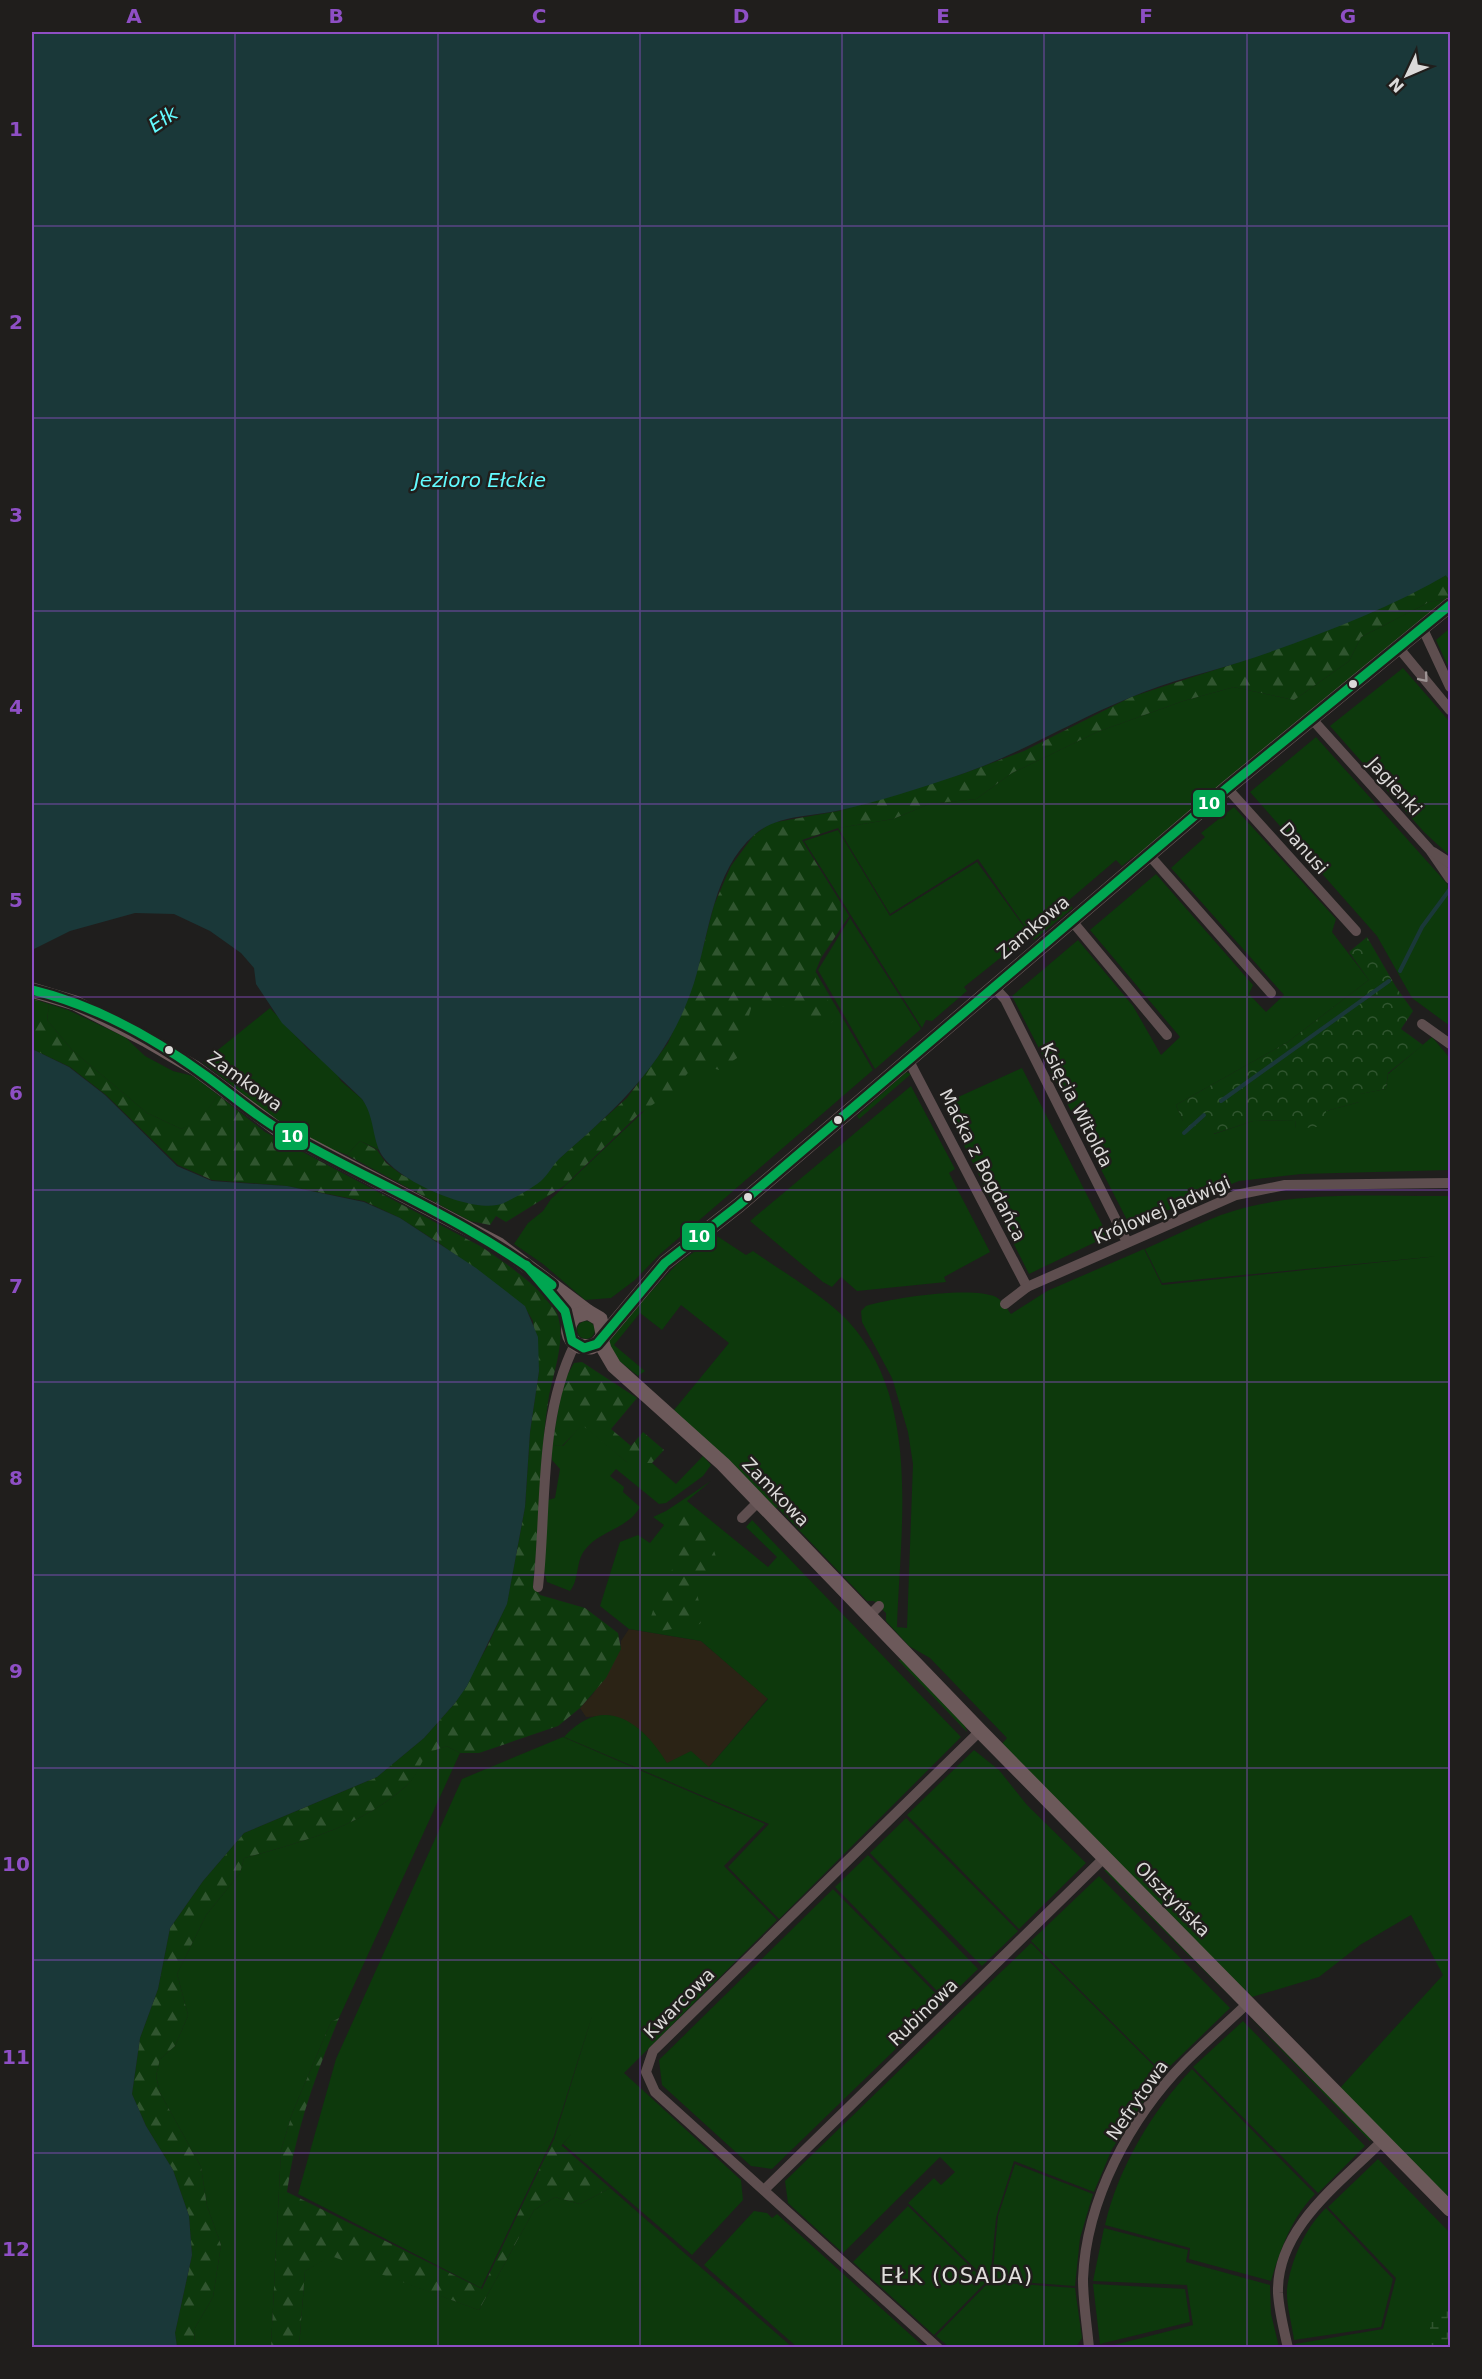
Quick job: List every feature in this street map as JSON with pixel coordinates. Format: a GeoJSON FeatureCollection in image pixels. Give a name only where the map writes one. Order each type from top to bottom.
{"type":"FeatureCollection","features":[{"type":"Feature","properties":{"kind":"street","name":"Zamkowa"},"geometry":{"type":"LineString","coordinates":[[874,1611],[701,1443],[614,1366],[604,1349],[602,1337],[645,1285],[677,1253],[739,1206],[993,986],[1227,788],[1450,605]]}},
{"type":"Feature","properties":{"kind":"street"},"geometry":{"type":"LineString","coordinates":[[1422,627],[1450,687]]}},
{"type":"Feature","properties":{"kind":"street"},"geometry":{"type":"LineString","coordinates":[[1398,647],[1450,710]]}},
{"type":"Feature","properties":{"kind":"street","name":"Jagienki"},"geometry":{"type":"LineString","coordinates":[[1311,718],[1430,850],[1450,879]]}},
{"type":"Feature","properties":{"kind":"street","name":"Danusi"},"geometry":{"type":"LineString","coordinates":[[1227,788],[1356,931]]}},
{"type":"Feature","properties":{"kind":"street"},"geometry":{"type":"LineString","coordinates":[[1430,850],[1450,863]]}},
{"type":"Feature","properties":{"kind":"street"},"geometry":{"type":"LineString","coordinates":[[1149,855],[1271,993]]}},
{"type":"Feature","properties":{"kind":"street"},"geometry":{"type":"LineString","coordinates":[[1072,921],[1167,1035]]}},
{"type":"Feature","properties":{"kind":"street","name":"Księcia Witolda"},"geometry":{"type":"LineString","coordinates":[[993,986],[1005,999],[1127,1242]]}},
{"type":"Feature","properties":{"kind":"street","name":"Zamkowa"},"geometry":{"type":"LineString","coordinates":[[32,990],[75,1003],[145,1039],[195,1068],[276,1128],[499,1245],[592,1314],[616,1307],[645,1285]]}},
{"type":"Feature","properties":{"kind":"street"},"geometry":{"type":"LineString","coordinates":[[1422,1024],[1450,1044]]}},
{"type":"Feature","properties":{"kind":"street","name":"Maćka z Bogdańca"},"geometry":{"type":"LineString","coordinates":[[908,1059],[1027,1287]]}},
{"type":"Feature","properties":{"kind":"street","name":"Królowej Jadwigi"},"geometry":{"type":"LineString","coordinates":[[1005,1304],[1027,1287],[1216,1202],[1276,1186],[1450,1183]]}},
{"type":"Feature","properties":{"kind":"street","name":"Zamkowa"},"geometry":{"type":"LineString","coordinates":[[526,1265],[560,1304],[569,1324]]}},
{"type":"Feature","properties":{"kind":"street"},"geometry":{"type":"LineString","coordinates":[[592,1314],[603,1324],[602,1337],[591,1347],[579,1346],[569,1337],[569,1324],[575,1316],[592,1314]]}},
{"type":"Feature","properties":{"kind":"street","name":"Zamkowa"},"geometry":{"type":"LineString","coordinates":[[579,1346],[609,1372],[651,1398]]}},
{"type":"Feature","properties":{"kind":"street"},"geometry":{"type":"LineString","coordinates":[[538,1587],[552,1411],[564,1365],[579,1346]]}},
{"type":"Feature","properties":{"kind":"street"},"geometry":{"type":"LineString","coordinates":[[742,1518],[759,1501]]}},
{"type":"Feature","properties":{"kind":"street","name":"Olsztyńska"},"geometry":{"type":"LineString","coordinates":[[874,1611],[980,1731],[1450,2209]]}},
{"type":"Feature","properties":{"kind":"street","name":"Kwarcowa"},"geometry":{"type":"LineString","coordinates":[[938,2348],[655,2091],[646,2072],[653,2051],[980,1731]]}},
{"type":"Feature","properties":{"kind":"street","name":"Rubinowa"},"geometry":{"type":"LineString","coordinates":[[764,2190],[1104,1857]]}},
{"type":"Feature","properties":{"kind":"street","name":"Nefrytowa"},"geometry":{"type":"LineString","coordinates":[[1089,2348],[1083,2278],[1098,2205],[1111,2171],[1128,2137],[1158,2093],[1184,2063],[1248,2002]]}},
{"type":"Feature","properties":{"kind":"street"},"geometry":{"type":"LineString","coordinates":[[1288,2348],[1278,2291],[1281,2269],[1291,2244],[1309,2212],[1383,2140]]}},
{"type":"Feature","properties":{"kind":"shaded area"},"geometry":{"type":"Polygon","coordinates":[[[629,1629],[701,1641],[768,1698],[709,1767],[667,1763],[604,1716],[586,1717],[580,1708],[593,1694],[621,1649],[621,1641],[629,1629]]]}},
{"type":"Feature","properties":{"kind":"green space"},"geometry":{"type":"Polygon","coordinates":[[[1450,573],[1450,598],[1429,602],[1361,637],[1349,661],[1294,700],[1234,687],[1183,701],[1097,732],[1012,773],[976,799],[929,804],[893,819],[838,828],[802,840],[849,916],[821,958],[814,975],[837,1017],[819,1035],[791,1009],[754,998],[737,1058],[719,1070],[696,1063],[674,1090],[639,1114],[564,1186],[506,1222],[496,1216],[490,1225],[470,1221],[347,1155],[360,1141],[377,1150],[386,1163],[402,1175],[454,1199],[543,1179],[552,1165],[627,1098],[668,1043],[694,982],[714,905],[731,866],[754,835],[771,823],[839,811],[962,774],[1024,751],[1131,697],[1258,656],[1387,604],[1450,573]]]}},
{"type":"Feature","properties":{"kind":"green space"},"geometry":{"type":"Polygon","coordinates":[[[1450,598],[1135,859],[1133,857],[1122,866],[1116,860],[1068,901],[1073,908],[1034,940],[978,859],[890,914],[838,828],[893,819],[929,804],[976,799],[1012,773],[1097,732],[1183,701],[1234,687],[1294,700],[1349,661],[1361,637],[1429,602],[1450,598]]]}},
{"type":"Feature","properties":{"kind":"green space"},"geometry":{"type":"Polygon","coordinates":[[[1450,628],[1450,671],[1436,640],[1450,628]]]}},
{"type":"Feature","properties":{"kind":"green space"},"geometry":{"type":"Polygon","coordinates":[[[1403,668],[1450,722],[1450,856],[1424,832],[1330,726],[1403,668]]]}},
{"type":"Feature","properties":{"kind":"green space"},"geometry":{"type":"Polygon","coordinates":[[[1316,737],[1450,887],[1450,1026],[1412,998],[1377,936],[1250,792],[1316,737]]]}},
{"type":"Feature","properties":{"kind":"green space"},"geometry":{"type":"Polygon","coordinates":[[[1234,807],[1336,919],[1332,932],[1369,980],[1288,1042],[1176,1105],[1183,1121],[1183,1135],[1205,1117],[1214,1134],[1253,1121],[1295,1120],[1296,1128],[1326,1111],[1359,1102],[1359,1094],[1386,1089],[1388,1074],[1432,1037],[1450,1058],[1450,1170],[1301,1174],[1239,1181],[1134,1224],[1127,1220],[1012,996],[1078,940],[1133,1006],[1161,1055],[1180,1037],[1090,930],[1156,874],[1253,985],[1249,994],[1266,1012],[1284,995],[1171,868],[1205,837],[1201,833],[1234,807]]]}},
{"type":"Feature","properties":{"kind":"green space"},"geometry":{"type":"Polygon","coordinates":[[[838,830],[890,916],[977,862],[1025,928],[1014,937],[1019,943],[964,987],[967,991],[932,1021],[926,1020],[922,1028],[804,841],[838,830]]]}},
{"type":"Feature","properties":{"kind":"green space"},"geometry":{"type":"Polygon","coordinates":[[[761,878],[873,1070],[659,1255],[635,1280],[611,1298],[585,1300],[543,1264],[514,1244],[528,1223],[641,1114],[675,1073],[761,878]]]}},
{"type":"Feature","properties":{"kind":"green space"},"geometry":{"type":"Polygon","coordinates":[[[850,918],[921,1029],[875,1069],[818,970],[850,918]]]}},
{"type":"Feature","properties":{"kind":"green space"},"geometry":{"type":"Polygon","coordinates":[[[1367,937],[1413,1011],[1401,1029],[1423,1045],[1388,1073],[1386,1089],[1360,1094],[1359,1102],[1326,1111],[1326,1126],[1296,1129],[1295,1120],[1253,1121],[1213,1134],[1204,1118],[1184,1136],[1178,1123],[1183,1121],[1176,1105],[1288,1042],[1369,980],[1349,952],[1367,937]]]}},
{"type":"Feature","properties":{"kind":"green space"},"geometry":{"type":"Polygon","coordinates":[[[32,996],[36,1000],[49,1004],[47,1020],[72,1050],[147,1113],[181,1129],[199,1121],[218,1095],[265,1132],[480,1246],[524,1278],[546,1298],[558,1316],[560,1337],[545,1425],[533,1585],[540,1595],[585,1608],[618,1633],[621,1649],[606,1678],[580,1708],[558,1726],[479,1753],[460,1753],[447,1746],[427,1753],[410,1782],[371,1811],[309,1839],[244,1858],[240,1873],[206,1915],[177,1974],[188,2015],[175,2046],[160,2059],[156,2076],[160,2093],[201,2167],[207,2206],[221,2245],[213,2297],[194,2329],[195,2347],[177,2347],[175,2333],[192,2255],[189,2216],[173,2170],[146,2126],[132,2094],[140,2038],[158,1989],[170,1928],[203,1881],[244,1833],[377,1777],[424,1738],[455,1703],[488,1645],[507,1603],[525,1507],[530,1432],[539,1371],[533,1321],[524,1306],[439,1243],[400,1218],[364,1201],[287,1186],[212,1180],[178,1165],[106,1095],[70,1067],[32,1049],[32,996]]]}},
{"type":"Feature","properties":{"kind":"green space"},"geometry":{"type":"Polygon","coordinates":[[[49,1004],[68,1010],[125,1037],[145,1056],[173,1071],[193,1076],[218,1095],[199,1122],[181,1129],[147,1113],[72,1050],[47,1020],[49,1004]]]}},
{"type":"Feature","properties":{"kind":"green space"},"geometry":{"type":"Polygon","coordinates":[[[270,1008],[308,1049],[334,1069],[341,1081],[362,1099],[371,1112],[379,1150],[360,1141],[347,1155],[319,1144],[271,1117],[203,1062],[270,1008]]]}},
{"type":"Feature","properties":{"kind":"green space"},"geometry":{"type":"Polygon","coordinates":[[[1022,1068],[1108,1236],[1029,1274],[943,1104],[1022,1068]]]}},
{"type":"Feature","properties":{"kind":"green space"},"geometry":{"type":"Polygon","coordinates":[[[906,1072],[911,1074],[859,1119],[857,1116],[906,1072]]]}},
{"type":"Feature","properties":{"kind":"green space"},"geometry":{"type":"Polygon","coordinates":[[[911,1086],[955,1169],[949,1173],[990,1252],[944,1277],[946,1282],[857,1291],[841,1277],[832,1287],[750,1221],[911,1086]]]}},
{"type":"Feature","properties":{"kind":"green space"},"geometry":{"type":"Polygon","coordinates":[[[1335,1196],[1450,1196],[1450,2201],[1340,2088],[1443,1975],[1411,1915],[1360,1945],[1319,1977],[1252,1997],[1001,1745],[1007,1738],[930,1658],[909,1646],[886,1621],[886,1613],[874,1601],[867,1601],[777,1507],[774,1510],[674,1410],[729,1343],[681,1305],[662,1330],[640,1313],[614,1345],[645,1371],[638,1376],[613,1356],[609,1341],[615,1330],[677,1264],[717,1236],[746,1255],[753,1251],[839,1312],[871,1353],[887,1389],[897,1427],[902,1508],[897,1627],[907,1628],[913,1464],[908,1432],[892,1378],[862,1322],[861,1311],[866,1306],[912,1297],[969,1293],[996,1297],[1011,1314],[1047,1291],[1144,1249],[1162,1285],[1439,1256],[1162,1283],[1145,1249],[1221,1215],[1277,1201],[1335,1196]]]}},
{"type":"Feature","properties":{"kind":"green space"},"geometry":{"type":"Polygon","coordinates":[[[582,1321],[590,1321],[595,1326],[593,1337],[582,1339],[577,1334],[577,1326],[582,1321]]]}},
{"type":"Feature","properties":{"kind":"green space"},"geometry":{"type":"Polygon","coordinates":[[[582,1362],[637,1398],[611,1429],[631,1446],[643,1432],[664,1450],[652,1463],[628,1463],[582,1425],[562,1446],[552,1445],[563,1383],[574,1363],[582,1362]]]}},
{"type":"Feature","properties":{"kind":"green space"},"geometry":{"type":"Polygon","coordinates":[[[582,1424],[627,1462],[652,1463],[676,1484],[703,1456],[711,1465],[703,1476],[666,1503],[659,1504],[616,1469],[610,1476],[624,1487],[623,1492],[640,1507],[628,1521],[597,1538],[584,1551],[570,1591],[547,1582],[544,1571],[548,1500],[555,1498],[560,1469],[552,1460],[552,1445],[563,1446],[582,1424]]]}},
{"type":"Feature","properties":{"kind":"green space"},"geometry":{"type":"Polygon","coordinates":[[[711,1481],[687,1501],[768,1567],[777,1557],[746,1527],[752,1520],[961,1737],[779,1919],[728,1867],[769,1824],[564,1737],[579,1724],[593,1717],[608,1715],[621,1718],[634,1725],[646,1735],[667,1763],[691,1751],[709,1767],[768,1699],[701,1641],[629,1629],[600,1606],[620,1542],[638,1535],[650,1543],[664,1525],[653,1517],[711,1481]]]}},
{"type":"Feature","properties":{"kind":"green space"},"geometry":{"type":"Polygon","coordinates":[[[692,1510],[706,1526],[718,1563],[697,1594],[703,1617],[700,1624],[661,1631],[650,1624],[655,1605],[676,1557],[677,1549],[671,1531],[678,1517],[692,1510]]]}},
{"type":"Feature","properties":{"kind":"green space"},"geometry":{"type":"Polygon","coordinates":[[[902,1659],[964,1723],[967,1732],[898,1660],[902,1659]]]}},
{"type":"Feature","properties":{"kind":"green space"},"geometry":{"type":"Polygon","coordinates":[[[563,1737],[765,1824],[724,1866],[777,1920],[624,2073],[741,2180],[743,2200],[692,2255],[563,2144],[573,2132],[561,2146],[554,2139],[593,2013],[554,2136],[481,2288],[298,2194],[336,2059],[462,1779],[563,1737]]]}},
{"type":"Feature","properties":{"kind":"green space"},"geometry":{"type":"Polygon","coordinates":[[[447,1746],[460,1753],[339,2018],[331,2022],[292,2114],[281,2151],[271,2347],[195,2347],[194,2329],[213,2297],[221,2245],[207,2206],[201,2167],[160,2093],[156,2076],[160,2059],[175,2046],[188,2015],[177,1974],[206,1915],[240,1873],[244,1858],[309,1839],[371,1811],[407,1785],[426,1753],[447,1746]]]}},
{"type":"Feature","properties":{"kind":"green space"},"geometry":{"type":"Polygon","coordinates":[[[974,1750],[999,1770],[1027,1805],[1086,1863],[1019,1929],[907,1815],[974,1750]]]}},
{"type":"Feature","properties":{"kind":"green space"},"geometry":{"type":"Polygon","coordinates":[[[906,1818],[1018,1931],[982,1966],[870,1853],[906,1818]]]}},
{"type":"Feature","properties":{"kind":"green space"},"geometry":{"type":"Polygon","coordinates":[[[868,1855],[978,1969],[946,2000],[835,1887],[868,1855]]]}},
{"type":"Feature","properties":{"kind":"green space"},"geometry":{"type":"Polygon","coordinates":[[[1104,1870],[1107,1870],[1235,2002],[1104,1870]]]}},
{"type":"Feature","properties":{"kind":"green space"},"geometry":{"type":"Polygon","coordinates":[[[1099,1876],[1230,2008],[1163,2073],[1031,1941],[1099,1876]]]}},
{"type":"Feature","properties":{"kind":"green space"},"geometry":{"type":"Polygon","coordinates":[[[833,1889],[944,2002],[772,2169],[751,2166],[662,2085],[659,2060],[833,1889]]]}},
{"type":"Feature","properties":{"kind":"green space"},"geometry":{"type":"Polygon","coordinates":[[[1031,1943],[1162,2074],[1112,2149],[1094,2192],[1014,2161],[996,2218],[990,2282],[1075,2288],[1082,2338],[1076,2347],[949,2347],[936,2336],[989,2282],[908,2203],[934,2178],[941,2185],[955,2172],[940,2157],[843,2253],[788,2203],[785,2181],[1031,1943]]]}},
{"type":"Feature","properties":{"kind":"green space"},"geometry":{"type":"Polygon","coordinates":[[[1247,2015],[1371,2138],[1370,2141],[1247,2015]]]}},
{"type":"Feature","properties":{"kind":"green space"},"geometry":{"type":"Polygon","coordinates":[[[339,2018],[307,2103],[295,2147],[287,2192],[482,2289],[554,2139],[610,2188],[580,2204],[555,2197],[534,2210],[479,2310],[331,2256],[305,2271],[299,2347],[271,2347],[281,2151],[292,2114],[331,2022],[339,2018]]]}},
{"type":"Feature","properties":{"kind":"green space"},"geometry":{"type":"Polygon","coordinates":[[[1243,2021],[1365,2146],[1318,2193],[1193,2067],[1243,2021]]]}},
{"type":"Feature","properties":{"kind":"green space"},"geometry":{"type":"Polygon","coordinates":[[[1192,2069],[1315,2194],[1299,2214],[1288,2234],[1271,2281],[1189,2259],[1190,2248],[1105,2225],[1118,2182],[1138,2141],[1163,2103],[1192,2069]]]}},
{"type":"Feature","properties":{"kind":"green space"},"geometry":{"type":"Polygon","coordinates":[[[1378,2159],[1450,2233],[1450,2347],[1297,2348],[1295,2344],[1383,2329],[1396,2278],[1328,2207],[1378,2159]]]}},
{"type":"Feature","properties":{"kind":"green space"},"geometry":{"type":"Polygon","coordinates":[[[1015,2164],[1093,2194],[1080,2238],[1075,2286],[992,2280],[998,2216],[1015,2164]]]}},
{"type":"Feature","properties":{"kind":"green space"},"geometry":{"type":"Polygon","coordinates":[[[610,2188],[792,2347],[299,2348],[305,2271],[331,2255],[479,2310],[534,2210],[555,2197],[580,2204],[610,2188]]]}},
{"type":"Feature","properties":{"kind":"green space"},"geometry":{"type":"Polygon","coordinates":[[[908,2206],[986,2282],[934,2335],[853,2262],[908,2206]]]}},
{"type":"Feature","properties":{"kind":"green space"},"geometry":{"type":"Polygon","coordinates":[[[1326,2208],[1393,2279],[1381,2327],[1294,2340],[1287,2301],[1289,2278],[1305,2235],[1326,2208]]]}},
{"type":"Feature","properties":{"kind":"green space"},"geometry":{"type":"Polygon","coordinates":[[[754,2211],[767,2213],[772,2218],[777,2214],[924,2347],[797,2347],[704,2265],[754,2211]]]}},
{"type":"Feature","properties":{"kind":"green space"},"geometry":{"type":"Polygon","coordinates":[[[1104,2228],[1188,2250],[1186,2262],[1270,2285],[1271,2314],[1279,2347],[1106,2347],[1193,2325],[1187,2285],[1093,2281],[1104,2228]]]}},
{"type":"Feature","properties":{"kind":"green space"},"geometry":{"type":"Polygon","coordinates":[[[1093,2284],[1185,2289],[1190,2322],[1100,2344],[1093,2284]]]}},
{"type":"Feature","properties":{"kind":"green space"},"geometry":{"type":"Polygon","coordinates":[[[1445,2307],[1450,2308],[1450,2347],[1432,2347],[1429,2338],[1431,2319],[1445,2307]]]}},
{"type":"Feature","properties":{"kind":"water","name":"Jezioro Ełckie"},"geometry":{"type":"Polygon","coordinates":[[[32,32],[1450,32],[1450,573],[1404,598],[1331,630],[1129,698],[979,768],[885,799],[841,810],[796,817],[763,828],[740,850],[729,866],[714,904],[694,983],[683,1011],[656,1060],[639,1081],[602,1120],[559,1159],[541,1181],[518,1196],[491,1206],[456,1200],[436,1193],[401,1174],[388,1163],[380,1152],[369,1112],[362,1099],[282,1023],[256,984],[254,968],[241,953],[210,931],[174,914],[135,913],[70,931],[32,950],[32,32]]]}},
{"type":"Feature","properties":{"kind":"water"},"geometry":{"type":"Polygon","coordinates":[[[32,1049],[69,1067],[105,1095],[177,1166],[212,1181],[287,1186],[364,1202],[400,1218],[476,1268],[525,1306],[538,1337],[539,1371],[530,1432],[525,1507],[507,1604],[467,1686],[424,1738],[377,1777],[244,1833],[203,1881],[170,1928],[158,1989],[140,2038],[132,2094],[146,2126],[173,2170],[189,2216],[192,2255],[175,2333],[177,2347],[32,2347],[32,1049]]]}},
{"type":"Feature","properties":{"kind":"waterway"},"geometry":{"type":"LineString","coordinates":[[1400,971],[1422,927],[1450,889]]}},
{"type":"Feature","properties":{"kind":"waterway"},"geometry":{"type":"LineString","coordinates":[[1221,1101],[1389,981]]}},
{"type":"Feature","properties":{"kind":"waterway"},"geometry":{"type":"LineString","coordinates":[[1184,1133],[1204,1115]]}},
{"type":"Feature","properties":{"kind":"transit line","name":"10"},"geometry":{"type":"LineString","coordinates":[[526,1265],[565,1311],[572,1341],[584,1348],[597,1344],[665,1263],[739,1205],[1227,788],[1450,605]]}},
{"type":"Feature","properties":{"kind":"transit line","name":"10"},"geometry":{"type":"LineString","coordinates":[[32,990],[78,1004],[145,1036],[186,1062],[280,1130],[453,1221],[486,1240],[552,1285]]}},
{"type":"Feature","properties":{"kind":"district","name":"EŁK (OSADA)"},"geometry":{"type":"Point","coordinates":[957,2276]}},
{"type":"Feature","properties":{"kind":"water label","name":"Ełk"},"geometry":{"type":"Point","coordinates":[163,119]}}]}
